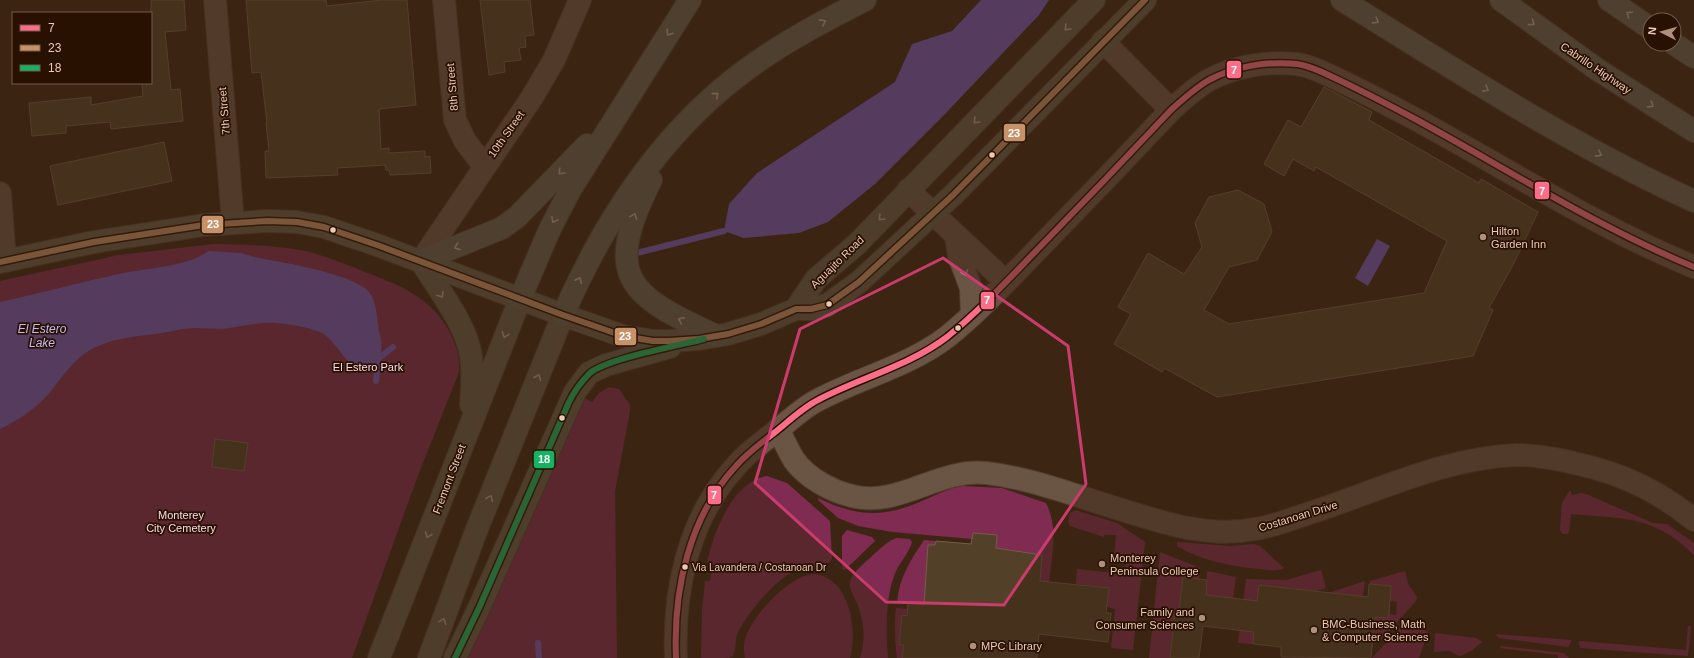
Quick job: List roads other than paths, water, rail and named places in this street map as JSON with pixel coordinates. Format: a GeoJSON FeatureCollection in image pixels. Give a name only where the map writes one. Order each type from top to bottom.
{"type":"FeatureCollection","features":[{"type":"Feature","properties":{"kind":"highway"},"geometry":{"type":"LineString","coordinates":[[520,299],[546,237],[566,197],[690,0]]}},
{"type":"Feature","properties":{"kind":"highway"},"geometry":{"type":"LineString","coordinates":[[563,315],[582,274],[615,214],[648,166],[674,136],[704,105],[757,62],[793,39],[865,0]]}},
{"type":"Feature","properties":{"kind":"highway"},"geometry":{"type":"LineString","coordinates":[[1342,0],[1547,126],[1624,167],[1694,201]]}},
{"type":"Feature","properties":{"kind":"highway","name":"Cabrillo Highway"},"geometry":{"type":"LineString","coordinates":[[1501,0],[1598,70],[1694,131]]}},
{"type":"Feature","properties":{"kind":"highway"},"geometry":{"type":"LineString","coordinates":[[1609,0],[1642,23]]}},
{"type":"Feature","properties":{"kind":"highway"},"geometry":{"type":"LineString","coordinates":[[1682,49],[1694,57]]}},
{"type":"Feature","properties":{"kind":"highway"},"geometry":{"type":"LineString","coordinates":[[421,261],[493,233],[510,223],[617,114]]}},
{"type":"Feature","properties":{"kind":"highway"},"geometry":{"type":"LineString","coordinates":[[674,136],[633,219],[627,244],[628,270],[638,289],[655,305],[674,317],[717,336]]}},
{"type":"Feature","properties":{"kind":"main road","name":"Aguajito Road"},"geometry":{"type":"LineString","coordinates":[[796,309],[816,279],[856,244],[1094,0]]}},
{"type":"Feature","properties":{"kind":"main road","name":"Aguajito Road"},"geometry":{"type":"LineString","coordinates":[[796,309],[811,309],[827,305],[846,292],[933,214],[1145,0]]}},
{"type":"Feature","properties":{"kind":"main road"},"geometry":{"type":"LineString","coordinates":[[2,262],[94,242],[233,222],[297,222],[317,226],[357,238],[609,332],[638,339],[669,341],[717,336]]}},
{"type":"Feature","properties":{"kind":"main road"},"geometry":{"type":"LineString","coordinates":[[421,261],[455,316],[469,347],[472,382],[469,427]]}},
{"type":"Feature","properties":{"kind":"main road","name":"Fremont Street"},"geometry":{"type":"LineString","coordinates":[[379,658],[520,299]]}},
{"type":"Feature","properties":{"kind":"main road"},"geometry":{"type":"LineString","coordinates":[[455,658],[482,601],[569,402],[590,373],[625,359],[751,327],[796,309]]}},
{"type":"Feature","properties":{"kind":"main road"},"geometry":{"type":"LineString","coordinates":[[429,658],[478,527],[563,315]]}},
{"type":"Feature","properties":{"kind":"street","name":"7th Street"},"geometry":{"type":"LineString","coordinates":[[215,0],[233,222]]}},
{"type":"Feature","properties":{"kind":"street","name":"8th Street"},"geometry":{"type":"LineString","coordinates":[[444,0],[455,120],[465,141],[484,166]]}},
{"type":"Feature","properties":{"kind":"street","name":"10th Street"},"geometry":{"type":"LineString","coordinates":[[421,261],[484,166],[531,99],[554,60],[580,0]]}},
{"type":"Feature","properties":{"kind":"street"},"geometry":{"type":"LineString","coordinates":[[1104,41],[1172,110]]}},
{"type":"Feature","properties":{"kind":"street"},"geometry":{"type":"LineString","coordinates":[[676,658],[679,590],[691,539],[702,515],[735,467],[749,452],[815,401],[925,351],[945,339],[1006,282],[1172,110],[1194,90],[1209,80],[1228,72],[1273,63],[1308,66],[1373,96],[1586,215],[1664,255],[1694,267]]}},
{"type":"Feature","properties":{"kind":"street"},"geometry":{"type":"LineString","coordinates":[[908,190],[1006,282]]}},
{"type":"Feature","properties":{"kind":"street"},"geometry":{"type":"LineString","coordinates":[[0,194],[2,262]]}},
{"type":"Feature","properties":{"kind":"street"},"geometry":{"type":"LineString","coordinates":[[956,235],[959,256],[971,288],[972,315]]}},
{"type":"Feature","properties":{"kind":"street","name":"Costanoan Drive"},"geometry":{"type":"LineString","coordinates":[[778,429],[794,459],[808,474],[836,491],[865,499],[883,498],[907,493],[952,475],[984,473],[1024,481],[1180,527],[1218,532],[1255,529],[1286,521],[1429,471],[1460,462],[1518,455],[1559,459],[1618,475],[1653,491],[1694,520]]}},
{"type":"Feature","properties":{"kind":"water"},"geometry":{"type":"Polygon","coordinates":[[[981,0],[1049,0],[1039,15],[944,115],[875,184],[828,222],[799,233],[744,238],[724,231],[729,204],[757,173],[895,82],[912,44],[952,31],[981,0]]]}},
{"type":"Feature","properties":{"kind":"water"},"geometry":{"type":"Polygon","coordinates":[[[1377,239],[1390,246],[1368,286],[1355,278],[1377,239]]]}},
{"type":"Feature","properties":{"kind":"water","name":"El Estero Lake"},"geometry":{"type":"Polygon","coordinates":[[[208,251],[241,253],[315,269],[348,279],[360,285],[369,292],[374,300],[381,344],[381,354],[377,362],[366,368],[358,368],[351,364],[334,344],[322,333],[305,327],[282,323],[262,323],[222,329],[187,328],[129,337],[108,342],[88,351],[74,363],[42,401],[22,416],[0,429],[0,302],[123,273],[179,264],[200,256],[208,251]]]}},
{"type":"Feature","properties":{"kind":"waterway"},"geometry":{"type":"LineString","coordinates":[[633,254],[724,231]]}},
{"type":"Feature","properties":{"kind":"waterway"},"geometry":{"type":"LineString","coordinates":[[376,381],[378,359],[393,347]]}},
{"type":"Feature","properties":{"kind":"waterway"},"geometry":{"type":"LineString","coordinates":[[538,643],[539,658]]}},
{"type":"Feature","properties":{"kind":"place","name":"Hilton Garden Inn"},"geometry":{"type":"Point","coordinates":[1483,237]}},
{"type":"Feature","properties":{"kind":"place","name":"Monterey Peninsula College"},"geometry":{"type":"Point","coordinates":[1102,564]}},
{"type":"Feature","properties":{"kind":"place","name":"Via Lavandera / Costanoan Dr"},"geometry":{"type":"Point","coordinates":[685,567]}},
{"type":"Feature","properties":{"kind":"place","name":"Family and Consumer Sciences"},"geometry":{"type":"Point","coordinates":[1202,618]}},
{"type":"Feature","properties":{"kind":"place","name":"BMC-Business, Math & Computer Sciences"},"geometry":{"type":"Point","coordinates":[1314,630]}},
{"type":"Feature","properties":{"kind":"place","name":"MPC Library"},"geometry":{"type":"Point","coordinates":[973,646]}},
{"type":"Feature","properties":{"kind":"park label","name":"El Estero Park"},"geometry":{"type":"Point","coordinates":[368,367]}},
{"type":"Feature","properties":{"kind":"park label","name":"Monterey City Cemetery"},"geometry":{"type":"Point","coordinates":[181,521]}}]}
